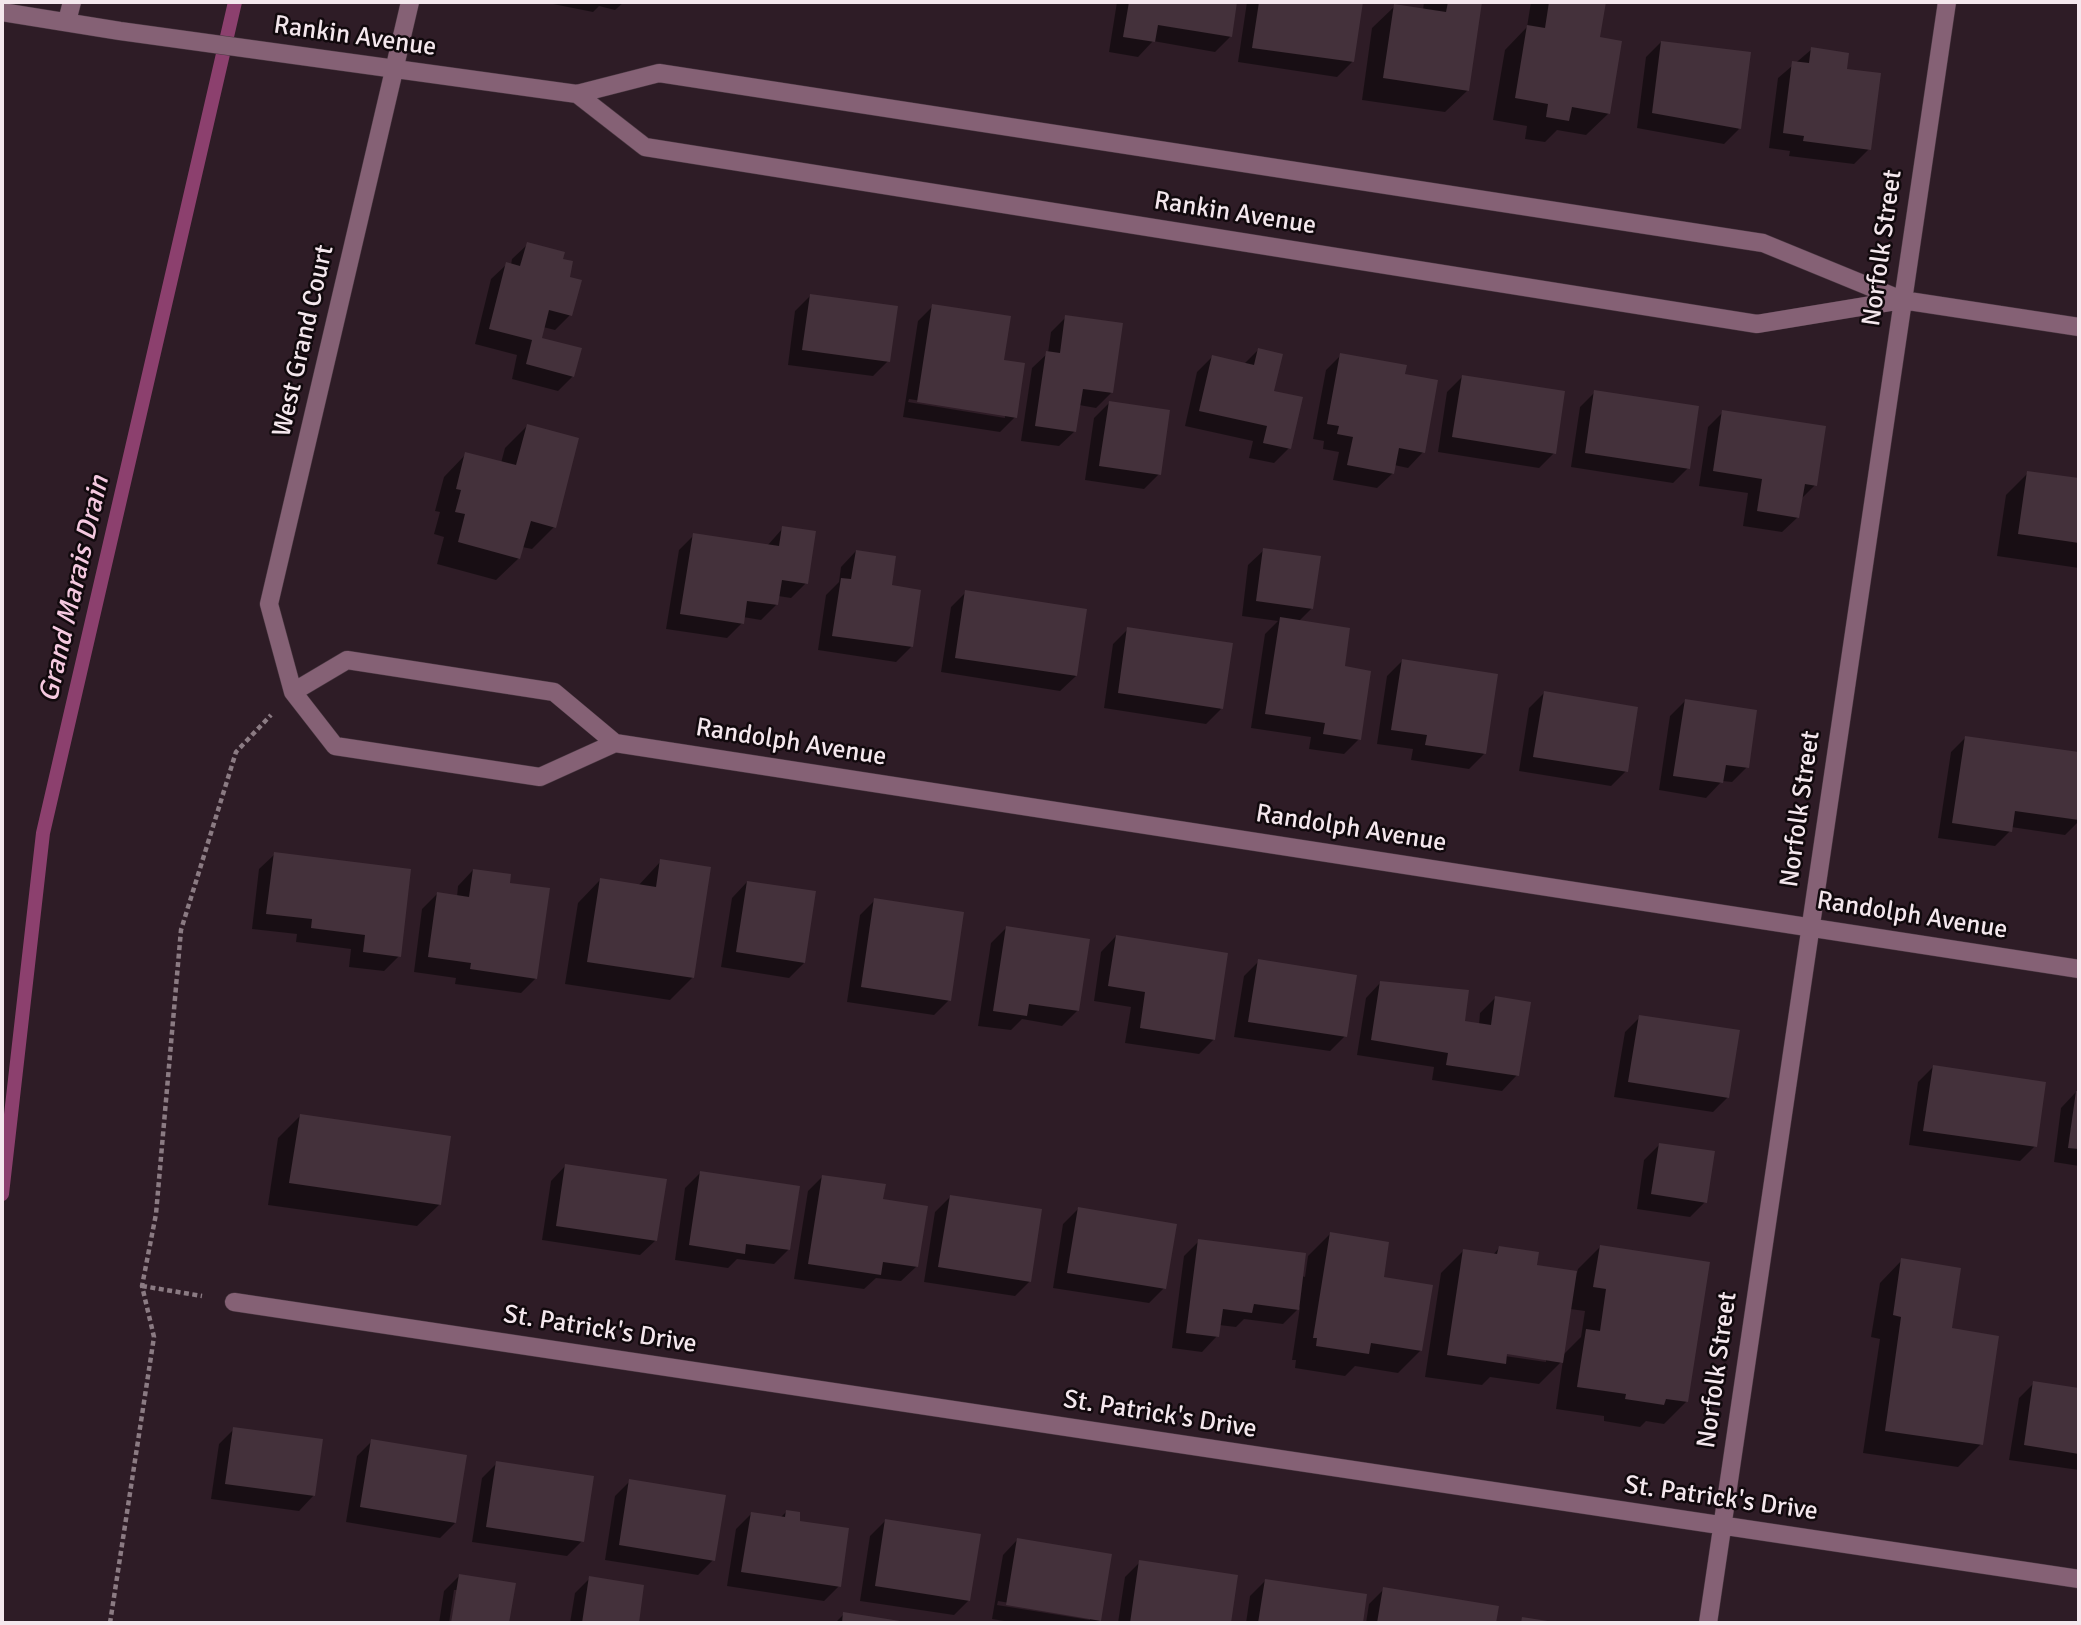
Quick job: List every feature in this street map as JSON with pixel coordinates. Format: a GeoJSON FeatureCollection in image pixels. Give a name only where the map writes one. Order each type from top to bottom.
{"type":"FeatureCollection","features":[{"type":"Feature","properties":{"kind":"street"},"geometry":{"type":"LineString","coordinates":[[67,21],[72,2]]}},
{"type":"Feature","properties":{"kind":"street","name":"West Grand Court"},"geometry":{"type":"LineString","coordinates":[[293,692],[269,604],[411,2]]}},
{"type":"Feature","properties":{"kind":"street","name":"Norfolk Street"},"geometry":{"type":"LineString","coordinates":[[1708,1623],[1947,2]]}},
{"type":"Feature","properties":{"kind":"street","name":"Rankin Avenue"},"geometry":{"type":"LineString","coordinates":[[2,12],[120,31],[577,94],[659,73],[1763,243],[1902,300],[2079,327]]}},
{"type":"Feature","properties":{"kind":"street","name":"Rankin Avenue"},"geometry":{"type":"LineString","coordinates":[[577,94],[645,147],[1743,322],[1757,324],[1902,300]]}},
{"type":"Feature","properties":{"kind":"street"},"geometry":{"type":"LineString","coordinates":[[347,660],[554,692],[615,743],[540,777],[335,746],[293,692],[347,660]]}},
{"type":"Feature","properties":{"kind":"street","name":"Randolph Avenue"},"geometry":{"type":"LineString","coordinates":[[615,743],[2079,969]]}},
{"type":"Feature","properties":{"kind":"street","name":"St. Patrick's Drive"},"geometry":{"type":"LineString","coordinates":[[234,1302],[2079,1579]]}},
{"type":"Feature","properties":{"kind":"path"},"geometry":{"type":"LineString","coordinates":[[110,1623],[154,1337],[142,1286],[156,1214],[181,930],[236,752],[256,732]]}},
{"type":"Feature","properties":{"kind":"path"},"geometry":{"type":"LineString","coordinates":[[142,1286],[234,1302]]}},
{"type":"Feature","properties":{"kind":"building"},"geometry":{"type":"Polygon","coordinates":[[[1129,2],[1237,2],[1232,37],[1158,25],[1155,42],[1123,37],[1129,2]]]}},
{"type":"Feature","properties":{"kind":"building"},"geometry":{"type":"Polygon","coordinates":[[[1259,2],[1363,2],[1354,62],[1252,48],[1259,2]]]}},
{"type":"Feature","properties":{"kind":"building"},"geometry":{"type":"Polygon","coordinates":[[[1448,2],[1482,2],[1469,91],[1383,78],[1394,4],[1446,12],[1448,2]]]}},
{"type":"Feature","properties":{"kind":"building"},"geometry":{"type":"Polygon","coordinates":[[[1549,2],[1606,2],[1600,37],[1622,41],[1610,114],[1572,107],[1569,121],[1546,117],[1548,104],[1515,98],[1527,25],[1545,28],[1549,2]]]}},
{"type":"Feature","properties":{"kind":"building"},"geometry":{"type":"Polygon","coordinates":[[[1661,41],[1751,52],[1741,129],[1652,113],[1661,41]]]}},
{"type":"Feature","properties":{"kind":"building"},"geometry":{"type":"Polygon","coordinates":[[[1811,47],[1849,53],[1847,69],[1881,73],[1871,150],[1803,141],[1804,136],[1783,133],[1792,61],[1809,63],[1811,47]]]}},
{"type":"Feature","properties":{"kind":"building"},"geometry":{"type":"Polygon","coordinates":[[[527,242],[565,252],[563,259],[573,261],[570,277],[582,280],[572,316],[549,310],[542,338],[582,348],[574,377],[526,364],[532,340],[489,329],[506,262],[520,266],[527,242]]]}},
{"type":"Feature","properties":{"kind":"building"},"geometry":{"type":"Polygon","coordinates":[[[810,294],[898,306],[890,362],[802,350],[810,294]]]}},
{"type":"Feature","properties":{"kind":"building"},"geometry":{"type":"Polygon","coordinates":[[[932,304],[1011,316],[1004,360],[1025,363],[1017,418],[917,402],[932,304]]]}},
{"type":"Feature","properties":{"kind":"building"},"geometry":{"type":"Polygon","coordinates":[[[1065,315],[1123,323],[1113,393],[1083,389],[1076,432],[1035,426],[1046,351],[1060,353],[1065,315]]]}},
{"type":"Feature","properties":{"kind":"building"},"geometry":{"type":"Polygon","coordinates":[[[1258,348],[1283,354],[1274,391],[1303,397],[1291,449],[1263,443],[1267,426],[1199,411],[1212,355],[1254,365],[1258,348]]]}},
{"type":"Feature","properties":{"kind":"building"},"geometry":{"type":"Polygon","coordinates":[[[1340,353],[1407,365],[1405,374],[1438,380],[1425,453],[1399,448],[1394,474],[1347,465],[1353,437],[1337,434],[1339,426],[1327,424],[1340,353]]]}},
{"type":"Feature","properties":{"kind":"building"},"geometry":{"type":"Polygon","coordinates":[[[1462,375],[1565,391],[1556,454],[1452,437],[1462,375]]]}},
{"type":"Feature","properties":{"kind":"building"},"geometry":{"type":"Polygon","coordinates":[[[1594,390],[1699,406],[1690,469],[1585,453],[1594,390]]]}},
{"type":"Feature","properties":{"kind":"building"},"geometry":{"type":"Polygon","coordinates":[[[1109,401],[1170,410],[1161,475],[1099,466],[1109,401]]]}},
{"type":"Feature","properties":{"kind":"building"},"geometry":{"type":"Polygon","coordinates":[[[1722,410],[1826,426],[1817,486],[1805,484],[1799,518],[1757,511],[1762,479],[1713,471],[1722,410]]]}},
{"type":"Feature","properties":{"kind":"building"},"geometry":{"type":"Polygon","coordinates":[[[527,424],[579,438],[556,528],[531,521],[520,559],[458,542],[465,514],[455,512],[461,490],[456,489],[465,452],[516,465],[527,424]]]}},
{"type":"Feature","properties":{"kind":"building"},"geometry":{"type":"Polygon","coordinates":[[[2027,471],[2079,478],[2079,543],[2018,534],[2027,471]]]}},
{"type":"Feature","properties":{"kind":"building"},"geometry":{"type":"Polygon","coordinates":[[[782,526],[816,531],[808,584],[782,580],[778,605],[747,601],[744,624],[680,614],[693,533],[779,546],[782,526]]]}},
{"type":"Feature","properties":{"kind":"building"},"geometry":{"type":"Polygon","coordinates":[[[1263,548],[1321,556],[1313,609],[1256,601],[1263,548]]]}},
{"type":"Feature","properties":{"kind":"building"},"geometry":{"type":"Polygon","coordinates":[[[856,550],[896,556],[892,585],[921,590],[913,647],[832,636],[841,578],[851,579],[856,550]]]}},
{"type":"Feature","properties":{"kind":"building"},"geometry":{"type":"Polygon","coordinates":[[[965,590],[1087,609],[1077,676],[955,658],[965,590]]]}},
{"type":"Feature","properties":{"kind":"building"},"geometry":{"type":"Polygon","coordinates":[[[1280,617],[1350,628],[1345,666],[1371,671],[1361,740],[1323,734],[1325,723],[1265,714],[1280,617]]]}},
{"type":"Feature","properties":{"kind":"building"},"geometry":{"type":"Polygon","coordinates":[[[1127,627],[1233,643],[1223,709],[1118,693],[1127,627]]]}},
{"type":"Feature","properties":{"kind":"building"},"geometry":{"type":"Polygon","coordinates":[[[1402,659],[1498,674],[1486,754],[1425,745],[1427,735],[1391,730],[1402,659]]]}},
{"type":"Feature","properties":{"kind":"building"},"geometry":{"type":"Polygon","coordinates":[[[1544,691],[1638,707],[1628,772],[1533,757],[1544,691]]]}},
{"type":"Feature","properties":{"kind":"building"},"geometry":{"type":"Polygon","coordinates":[[[1685,699],[1757,710],[1749,768],[1726,765],[1723,783],[1673,776],[1685,699]]]}},
{"type":"Feature","properties":{"kind":"building"},"geometry":{"type":"Polygon","coordinates":[[[1965,736],[2079,752],[2079,820],[2015,811],[2012,832],[1952,823],[1965,736]]]}},
{"type":"Feature","properties":{"kind":"building"},"geometry":{"type":"Polygon","coordinates":[[[274,852],[411,869],[401,957],[363,952],[365,935],[311,928],[312,919],[266,914],[274,852]]]}},
{"type":"Feature","properties":{"kind":"building"},"geometry":{"type":"Polygon","coordinates":[[[660,859],[711,867],[694,978],[587,962],[600,878],[656,887],[660,859]]]}},
{"type":"Feature","properties":{"kind":"building"},"geometry":{"type":"Polygon","coordinates":[[[473,869],[511,874],[510,883],[550,888],[537,979],[470,969],[471,963],[428,957],[437,892],[469,897],[473,869]]]}},
{"type":"Feature","properties":{"kind":"building"},"geometry":{"type":"Polygon","coordinates":[[[747,881],[816,891],[805,963],[736,952],[747,881]]]}},
{"type":"Feature","properties":{"kind":"building"},"geometry":{"type":"Polygon","coordinates":[[[874,898],[964,912],[951,1001],[861,987],[874,898]]]}},
{"type":"Feature","properties":{"kind":"building"},"geometry":{"type":"Polygon","coordinates":[[[1006,926],[1090,939],[1079,1011],[1029,1004],[1027,1016],[993,1011],[1006,926]]]}},
{"type":"Feature","properties":{"kind":"building"},"geometry":{"type":"Polygon","coordinates":[[[1116,935],[1228,953],[1215,1040],[1140,1028],[1145,992],[1108,986],[1116,935]]]}},
{"type":"Feature","properties":{"kind":"building"},"geometry":{"type":"Polygon","coordinates":[[[1258,959],[1357,975],[1347,1037],[1248,1022],[1258,959]]]}},
{"type":"Feature","properties":{"kind":"building"},"geometry":{"type":"Polygon","coordinates":[[[1380,981],[1469,990],[1465,1021],[1491,1025],[1495,996],[1531,1002],[1519,1076],[1446,1065],[1448,1053],[1371,1040],[1380,981]]]}},
{"type":"Feature","properties":{"kind":"building"},"geometry":{"type":"Polygon","coordinates":[[[1639,1015],[1740,1030],[1729,1098],[1628,1082],[1639,1015]]]}},
{"type":"Feature","properties":{"kind":"building"},"geometry":{"type":"Polygon","coordinates":[[[1933,1065],[2046,1082],[2037,1147],[1923,1131],[1933,1065]]]}},
{"type":"Feature","properties":{"kind":"building"},"geometry":{"type":"Polygon","coordinates":[[[2076,1091],[2079,1091],[2079,1149],[2068,1148],[2076,1091]]]}},
{"type":"Feature","properties":{"kind":"building"},"geometry":{"type":"Polygon","coordinates":[[[300,1114],[451,1136],[441,1205],[289,1183],[300,1114]]]}},
{"type":"Feature","properties":{"kind":"building"},"geometry":{"type":"Polygon","coordinates":[[[1659,1143],[1715,1151],[1707,1203],[1651,1194],[1659,1143]]]}},
{"type":"Feature","properties":{"kind":"building"},"geometry":{"type":"Polygon","coordinates":[[[565,1164],[667,1179],[657,1241],[556,1226],[565,1164]]]}},
{"type":"Feature","properties":{"kind":"building"},"geometry":{"type":"Polygon","coordinates":[[[700,1171],[800,1186],[790,1250],[746,1244],[745,1254],[689,1245],[700,1171]]]}},
{"type":"Feature","properties":{"kind":"building"},"geometry":{"type":"Polygon","coordinates":[[[822,1175],[886,1184],[883,1199],[928,1206],[918,1267],[883,1262],[881,1275],[808,1264],[822,1175]]]}},
{"type":"Feature","properties":{"kind":"building"},"geometry":{"type":"Polygon","coordinates":[[[950,1195],[1042,1209],[1031,1282],[938,1267],[950,1195]]]}},
{"type":"Feature","properties":{"kind":"building"},"geometry":{"type":"Polygon","coordinates":[[[1078,1207],[1177,1224],[1166,1289],[1067,1273],[1078,1207]]]}},
{"type":"Feature","properties":{"kind":"building"},"geometry":{"type":"Polygon","coordinates":[[[1330,1232],[1389,1242],[1384,1277],[1433,1285],[1422,1351],[1371,1343],[1369,1354],[1316,1346],[1317,1338],[1313,1338],[1330,1232]]]}},
{"type":"Feature","properties":{"kind":"building"},"geometry":{"type":"Polygon","coordinates":[[[1198,1239],[1306,1253],[1299,1310],[1254,1304],[1252,1313],[1223,1309],[1219,1337],[1186,1333],[1198,1239]]]}},
{"type":"Feature","properties":{"kind":"building"},"geometry":{"type":"Polygon","coordinates":[[[1600,1245],[1710,1262],[1688,1402],[1666,1399],[1664,1405],[1625,1399],[1626,1394],[1577,1387],[1586,1329],[1600,1331],[1606,1289],[1593,1287],[1600,1245]]]}},
{"type":"Feature","properties":{"kind":"building"},"geometry":{"type":"Polygon","coordinates":[[[1499,1246],[1539,1252],[1537,1265],[1577,1271],[1563,1363],[1507,1354],[1506,1364],[1447,1355],[1463,1249],[1497,1254],[1499,1246]]]}},
{"type":"Feature","properties":{"kind":"building"},"geometry":{"type":"Polygon","coordinates":[[[1901,1258],[1961,1268],[1952,1328],[1999,1336],[1983,1445],[1885,1431],[1901,1317],[1893,1315],[1901,1258]]]}},
{"type":"Feature","properties":{"kind":"building"},"geometry":{"type":"Polygon","coordinates":[[[2033,1381],[2079,1388],[2079,1454],[2024,1445],[2033,1381]]]}},
{"type":"Feature","properties":{"kind":"building"},"geometry":{"type":"Polygon","coordinates":[[[233,1427],[323,1439],[315,1496],[225,1484],[233,1427]]]}},
{"type":"Feature","properties":{"kind":"building"},"geometry":{"type":"Polygon","coordinates":[[[371,1439],[467,1455],[456,1523],[360,1507],[371,1439]]]}},
{"type":"Feature","properties":{"kind":"building"},"geometry":{"type":"Polygon","coordinates":[[[496,1461],[594,1476],[584,1542],[486,1527],[496,1461]]]}},
{"type":"Feature","properties":{"kind":"building"},"geometry":{"type":"Polygon","coordinates":[[[629,1479],[726,1495],[715,1561],[619,1545],[629,1479]]]}},
{"type":"Feature","properties":{"kind":"building"},"geometry":{"type":"Polygon","coordinates":[[[786,1510],[800,1512],[800,1521],[849,1528],[841,1587],[741,1572],[751,1512],[785,1517],[786,1510]]]}},
{"type":"Feature","properties":{"kind":"building"},"geometry":{"type":"Polygon","coordinates":[[[885,1519],[981,1534],[970,1601],[875,1586],[885,1519]]]}},
{"type":"Feature","properties":{"kind":"building"},"geometry":{"type":"Polygon","coordinates":[[[1017,1538],[1112,1554],[1101,1621],[1006,1605],[1017,1538]]]}},
{"type":"Feature","properties":{"kind":"building"},"geometry":{"type":"Polygon","coordinates":[[[1139,1560],[1238,1575],[1231,1623],[1130,1623],[1139,1560]]]}},
{"type":"Feature","properties":{"kind":"building"},"geometry":{"type":"Polygon","coordinates":[[[459,1574],[516,1583],[509,1623],[451,1623],[459,1574]]]}},
{"type":"Feature","properties":{"kind":"building"},"geometry":{"type":"Polygon","coordinates":[[[589,1576],[644,1585],[639,1623],[582,1623],[589,1576]]]}},
{"type":"Feature","properties":{"kind":"building"},"geometry":{"type":"Polygon","coordinates":[[[1265,1579],[1367,1594],[1363,1623],[1258,1623],[1265,1579]]]}},
{"type":"Feature","properties":{"kind":"building"},"geometry":{"type":"Polygon","coordinates":[[[1383,1587],[1499,1606],[1496,1623],[1377,1623],[1383,1587]]]}},
{"type":"Feature","properties":{"kind":"building"},"geometry":{"type":"Polygon","coordinates":[[[843,1612],[900,1621],[900,1623],[842,1623],[843,1612]]]}},
{"type":"Feature","properties":{"kind":"building"},"geometry":{"type":"Polygon","coordinates":[[[1522,1617],[1554,1622],[1554,1623],[1521,1623],[1522,1617]]]}},
{"type":"Feature","properties":{"kind":"waterway","name":"Grand Marais Drain"},"geometry":{"type":"LineString","coordinates":[[2,1194],[43,833],[235,2]]}}]}
